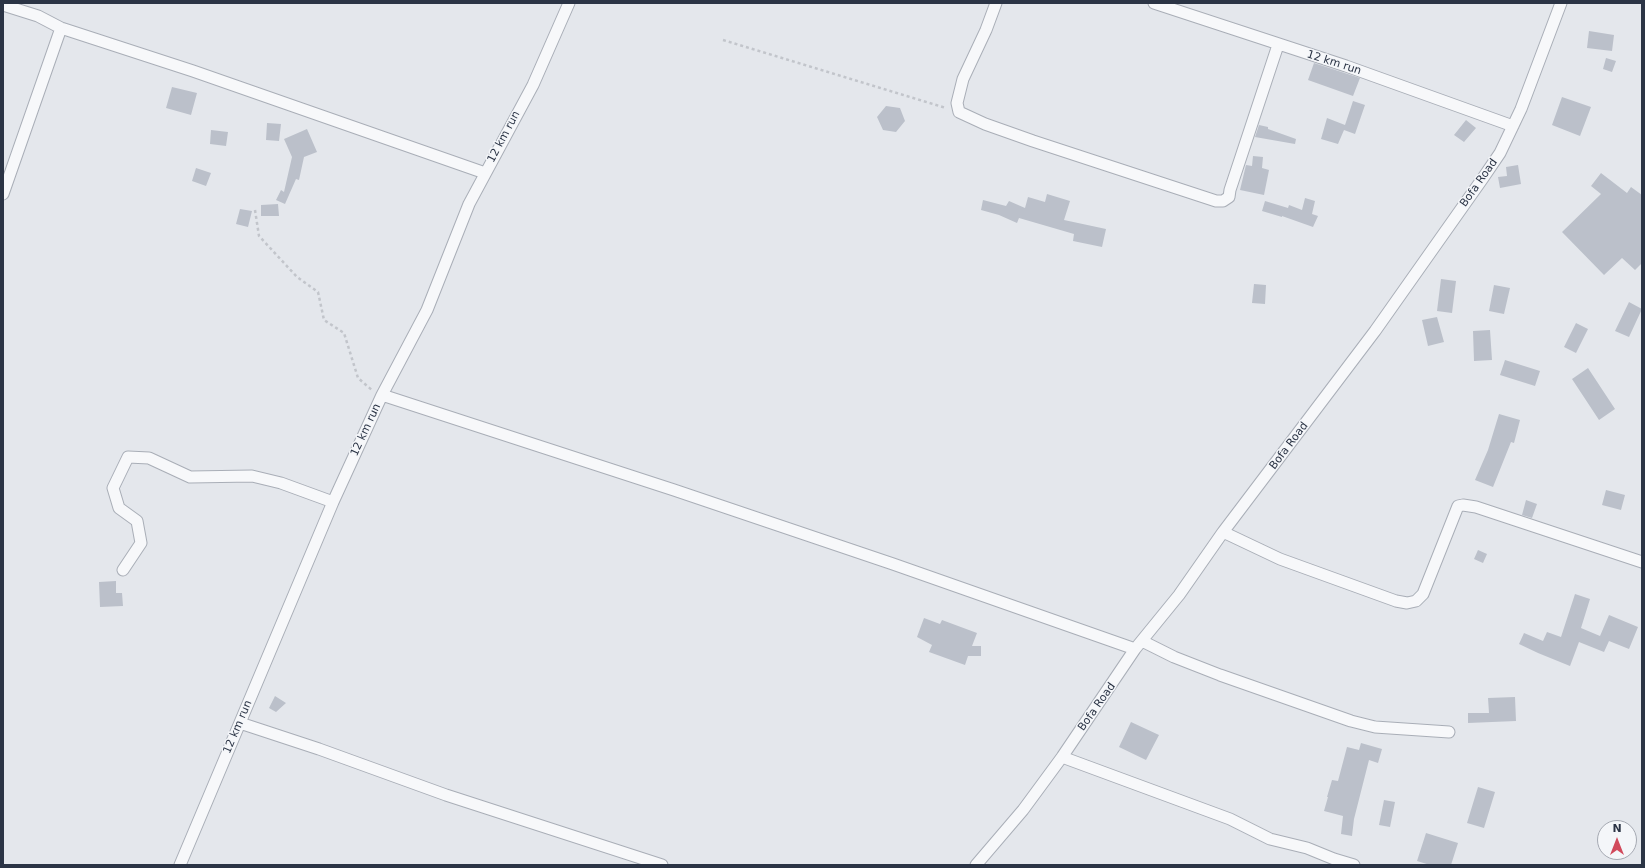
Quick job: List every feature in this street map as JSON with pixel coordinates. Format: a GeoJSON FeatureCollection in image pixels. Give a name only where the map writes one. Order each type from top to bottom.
{"type":"FeatureCollection","features":[{"type":"Feature","properties":{"kind":"street","name":"12 km run"},"geometry":{"type":"LineString","coordinates":[[180,865],[334,502],[382,397],[428,310],[469,204],[532,85],[569,3]]}},
{"type":"Feature","properties":{"kind":"street"},"geometry":{"type":"LineString","coordinates":[[996,3],[986,30],[963,79],[957,103],[959,112],[985,124],[1033,141],[1216,201],[1229,197],[1278,45]]}},
{"type":"Feature","properties":{"kind":"street","name":"12 km run"},"geometry":{"type":"LineString","coordinates":[[1154,3],[1278,45],[1346,66],[1513,126]]}},
{"type":"Feature","properties":{"kind":"street","name":"Bofa Road"},"geometry":{"type":"LineString","coordinates":[[976,865],[1023,810],[1062,757],[1139,645],[1179,595],[1223,532],[1375,331],[1484,178],[1500,153],[1528,92],[1561,3]]}},
{"type":"Feature","properties":{"kind":"street"},"geometry":{"type":"LineString","coordinates":[[3,5],[38,16],[61,28],[485,173]]}},
{"type":"Feature","properties":{"kind":"street"},"geometry":{"type":"LineString","coordinates":[[3,194],[61,28]]}},
{"type":"Feature","properties":{"kind":"street"},"geometry":{"type":"LineString","coordinates":[[382,397],[674,490],[1139,645],[1351,721],[1375,727],[1449,732]]}},
{"type":"Feature","properties":{"kind":"street"},"geometry":{"type":"LineString","coordinates":[[123,570],[141,543],[137,521],[119,508],[113,488],[128,457],[149,458],[190,477],[252,476],[334,502]]}},
{"type":"Feature","properties":{"kind":"street"},"geometry":{"type":"LineString","coordinates":[[1223,532],[1280,559],[1396,601],[1407,603],[1416,601],[1423,594],[1458,506],[1463,505],[1476,507],[1642,562]]}},
{"type":"Feature","properties":{"kind":"street"},"geometry":{"type":"LineString","coordinates":[[240,723],[319,749],[453,798],[662,865]]}},
{"type":"Feature","properties":{"kind":"street"},"geometry":{"type":"LineString","coordinates":[[1062,757],[1230,819],[1270,839],[1307,848],[1354,865]]}},
{"type":"Feature","properties":{"kind":"path"},"geometry":{"type":"LineString","coordinates":[[723,40],[959,112]]}},
{"type":"Feature","properties":{"kind":"path"},"geometry":{"type":"LineString","coordinates":[[255,210],[259,236],[297,277],[318,292],[324,320],[344,333],[358,378],[382,397]]}},
{"type":"Feature","properties":{"kind":"building"},"geometry":{"type":"Polygon","coordinates":[[[1589,31],[1614,35],[1612,51],[1587,48],[1589,31]]]}},
{"type":"Feature","properties":{"kind":"building"},"geometry":{"type":"Polygon","coordinates":[[[1606,58],[1616,61],[1612,72],[1603,69],[1606,58]]]}},
{"type":"Feature","properties":{"kind":"building"},"geometry":{"type":"Polygon","coordinates":[[[1314,63],[1360,78],[1353,96],[1308,80],[1314,63]]]}},
{"type":"Feature","properties":{"kind":"building"},"geometry":{"type":"Polygon","coordinates":[[[172,87],[197,93],[191,115],[166,108],[172,87]]]}},
{"type":"Feature","properties":{"kind":"building"},"geometry":{"type":"Polygon","coordinates":[[[1562,97],[1591,107],[1580,136],[1552,125],[1562,97]]]}},
{"type":"Feature","properties":{"kind":"building"},"geometry":{"type":"Polygon","coordinates":[[[1353,101],[1365,105],[1355,134],[1344,130],[1338,144],[1321,139],[1327,118],[1345,125],[1353,101]]]}},
{"type":"Feature","properties":{"kind":"building"},"geometry":{"type":"Polygon","coordinates":[[[886,106],[900,108],[905,121],[896,132],[883,130],[877,117],[886,106]]]}},
{"type":"Feature","properties":{"kind":"building"},"geometry":{"type":"Polygon","coordinates":[[[1466,120],[1476,128],[1464,142],[1454,135],[1466,120]]]}},
{"type":"Feature","properties":{"kind":"building"},"geometry":{"type":"Polygon","coordinates":[[[267,123],[281,124],[279,141],[266,140],[267,123]]]}},
{"type":"Feature","properties":{"kind":"building"},"geometry":{"type":"Polygon","coordinates":[[[1259,125],[1268,127],[1268,129],[1296,139],[1295,144],[1255,137],[1259,125]]]}},
{"type":"Feature","properties":{"kind":"building"},"geometry":{"type":"Polygon","coordinates":[[[307,129],[317,152],[304,157],[299,180],[296,179],[285,204],[276,200],[281,190],[284,192],[292,157],[284,139],[307,129]]]}},
{"type":"Feature","properties":{"kind":"building"},"geometry":{"type":"Polygon","coordinates":[[[211,130],[228,132],[226,146],[210,144],[211,130]]]}},
{"type":"Feature","properties":{"kind":"building"},"geometry":{"type":"Polygon","coordinates":[[[1253,156],[1263,157],[1262,168],[1269,170],[1264,195],[1240,190],[1246,165],[1252,166],[1253,156]]]}},
{"type":"Feature","properties":{"kind":"building"},"geometry":{"type":"Polygon","coordinates":[[[1518,165],[1521,184],[1500,188],[1498,177],[1507,176],[1506,167],[1518,165]]]}},
{"type":"Feature","properties":{"kind":"building"},"geometry":{"type":"Polygon","coordinates":[[[196,168],[211,173],[206,186],[192,181],[196,168]]]}},
{"type":"Feature","properties":{"kind":"building"},"geometry":{"type":"Polygon","coordinates":[[[1601,173],[1627,193],[1631,187],[1642,195],[1642,263],[1635,270],[1622,258],[1604,275],[1562,232],[1601,194],[1591,186],[1601,173]]]}},
{"type":"Feature","properties":{"kind":"building"},"geometry":{"type":"Polygon","coordinates":[[[1047,194],[1070,201],[1064,220],[1106,229],[1102,247],[1073,241],[1074,234],[1019,218],[1017,223],[999,215],[981,210],[983,200],[1006,206],[1009,201],[1025,208],[1028,197],[1045,202],[1047,194]]]}},
{"type":"Feature","properties":{"kind":"building"},"geometry":{"type":"Polygon","coordinates":[[[1305,198],[1315,201],[1312,214],[1318,216],[1313,227],[1282,216],[1262,211],[1265,201],[1288,208],[1289,205],[1302,210],[1305,198]]]}},
{"type":"Feature","properties":{"kind":"building"},"geometry":{"type":"Polygon","coordinates":[[[278,204],[279,216],[261,216],[261,205],[278,204]]]}},
{"type":"Feature","properties":{"kind":"building"},"geometry":{"type":"Polygon","coordinates":[[[240,209],[252,211],[248,227],[236,224],[240,209]]]}},
{"type":"Feature","properties":{"kind":"building"},"geometry":{"type":"Polygon","coordinates":[[[1441,279],[1456,281],[1452,313],[1437,311],[1441,279]]]}},
{"type":"Feature","properties":{"kind":"building"},"geometry":{"type":"Polygon","coordinates":[[[1254,284],[1266,285],[1265,304],[1252,303],[1254,284]]]}},
{"type":"Feature","properties":{"kind":"building"},"geometry":{"type":"Polygon","coordinates":[[[1494,285],[1510,288],[1504,314],[1489,311],[1494,285]]]}},
{"type":"Feature","properties":{"kind":"building"},"geometry":{"type":"Polygon","coordinates":[[[1629,302],[1642,309],[1629,337],[1615,331],[1629,302]]]}},
{"type":"Feature","properties":{"kind":"building"},"geometry":{"type":"Polygon","coordinates":[[[1437,317],[1444,342],[1428,346],[1422,320],[1437,317]]]}},
{"type":"Feature","properties":{"kind":"building"},"geometry":{"type":"Polygon","coordinates":[[[1576,323],[1588,329],[1576,353],[1564,347],[1576,323]]]}},
{"type":"Feature","properties":{"kind":"building"},"geometry":{"type":"Polygon","coordinates":[[[1490,330],[1492,360],[1474,361],[1473,331],[1490,330]]]}},
{"type":"Feature","properties":{"kind":"building"},"geometry":{"type":"Polygon","coordinates":[[[1505,360],[1540,371],[1535,386],[1500,375],[1505,360]]]}},
{"type":"Feature","properties":{"kind":"building"},"geometry":{"type":"Polygon","coordinates":[[[1588,368],[1615,409],[1599,420],[1572,379],[1588,368]]]}},
{"type":"Feature","properties":{"kind":"building"},"geometry":{"type":"Polygon","coordinates":[[[1499,414],[1520,420],[1514,443],[1511,442],[1493,487],[1475,480],[1488,450],[1499,414]]]}},
{"type":"Feature","properties":{"kind":"building"},"geometry":{"type":"Polygon","coordinates":[[[1606,490],[1625,495],[1621,510],[1602,505],[1606,490]]]}},
{"type":"Feature","properties":{"kind":"building"},"geometry":{"type":"Polygon","coordinates":[[[1526,500],[1537,504],[1532,518],[1522,515],[1526,500]]]}},
{"type":"Feature","properties":{"kind":"building"},"geometry":{"type":"Polygon","coordinates":[[[1478,550],[1487,554],[1483,563],[1474,559],[1478,550]]]}},
{"type":"Feature","properties":{"kind":"building"},"geometry":{"type":"Polygon","coordinates":[[[116,581],[116,593],[122,593],[123,606],[100,607],[99,582],[116,581]]]}},
{"type":"Feature","properties":{"kind":"building"},"geometry":{"type":"Polygon","coordinates":[[[1575,594],[1590,599],[1581,628],[1600,636],[1609,615],[1638,627],[1629,649],[1609,641],[1604,652],[1579,642],[1570,666],[1519,644],[1524,633],[1543,641],[1547,632],[1561,637],[1575,594]]]}},
{"type":"Feature","properties":{"kind":"building"},"geometry":{"type":"Polygon","coordinates":[[[924,618],[940,624],[942,620],[977,633],[972,646],[981,646],[981,656],[968,656],[965,665],[929,652],[932,645],[917,637],[924,618]]]}},
{"type":"Feature","properties":{"kind":"building"},"geometry":{"type":"Polygon","coordinates":[[[275,696],[286,703],[276,712],[269,708],[275,696]]]}},
{"type":"Feature","properties":{"kind":"building"},"geometry":{"type":"Polygon","coordinates":[[[1515,697],[1516,721],[1468,723],[1468,713],[1489,713],[1488,698],[1515,697]]]}},
{"type":"Feature","properties":{"kind":"building"},"geometry":{"type":"Polygon","coordinates":[[[1131,722],[1159,735],[1146,760],[1119,747],[1131,722]]]}},
{"type":"Feature","properties":{"kind":"building"},"geometry":{"type":"Polygon","coordinates":[[[1361,743],[1382,749],[1378,763],[1369,760],[1354,819],[1352,836],[1341,834],[1343,816],[1324,811],[1332,780],[1338,781],[1347,747],[1359,750],[1361,743]]]}},
{"type":"Feature","properties":{"kind":"building"},"geometry":{"type":"Polygon","coordinates":[[[1478,787],[1495,792],[1484,828],[1467,823],[1478,787]]]}},
{"type":"Feature","properties":{"kind":"building"},"geometry":{"type":"Polygon","coordinates":[[[1384,800],[1395,802],[1390,827],[1379,825],[1384,800]]]}},
{"type":"Feature","properties":{"kind":"building"},"geometry":{"type":"Polygon","coordinates":[[[1426,833],[1458,843],[1451,865],[1430,865],[1417,861],[1426,833]]]}}]}
